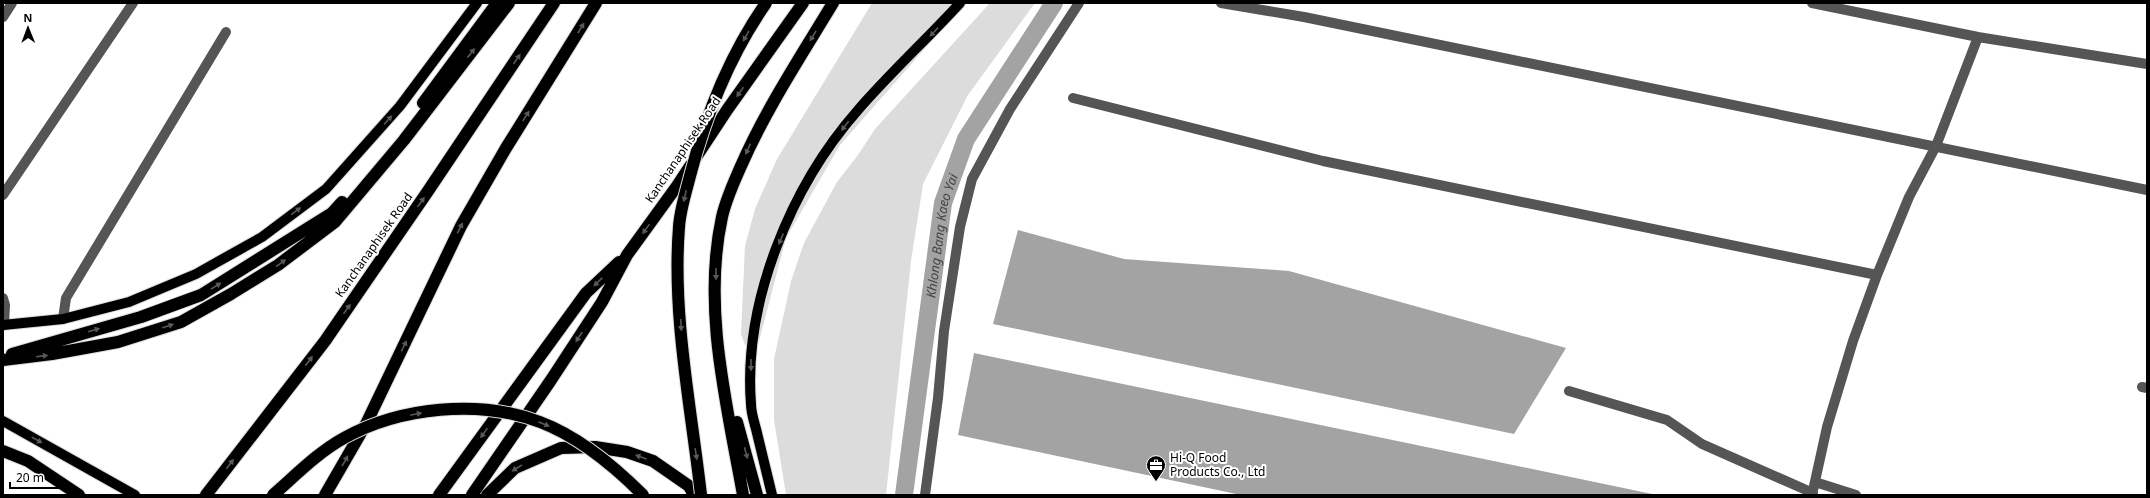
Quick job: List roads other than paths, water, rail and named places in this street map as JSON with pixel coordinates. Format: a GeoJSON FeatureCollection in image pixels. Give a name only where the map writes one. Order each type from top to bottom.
{"type":"FeatureCollection","features":[{"type":"Feature","properties":{"kind":"highway"},"geometry":{"type":"LineString","coordinates":[[3,356],[141,316],[201,295],[332,213],[372,170],[497,3]]}},
{"type":"Feature","properties":{"kind":"highway"},"geometry":{"type":"LineString","coordinates":[[3,360],[52,354],[118,342],[181,322],[232,294],[278,265],[335,222],[404,140],[510,3]]}},
{"type":"Feature","properties":{"kind":"highway","name":"Kanchanaphisek Road"},"geometry":{"type":"LineString","coordinates":[[206,495],[324,341],[433,184],[554,3]]}},
{"type":"Feature","properties":{"kind":"highway"},"geometry":{"type":"LineString","coordinates":[[325,495],[366,424],[461,226],[506,148],[596,3]]}},
{"type":"Feature","properties":{"kind":"highway"},"geometry":{"type":"LineString","coordinates":[[702,495],[684,375],[679,283],[679,226],[701,134],[725,72],[766,3]]}},
{"type":"Feature","properties":{"kind":"highway","name":"Kanchanaphisek Road"},"geometry":{"type":"LineString","coordinates":[[472,495],[551,380],[602,302],[627,255],[677,186],[727,110],[803,3]]}},
{"type":"Feature","properties":{"kind":"highway"},"geometry":{"type":"LineString","coordinates":[[743,495],[717,348],[716,266],[724,210],[750,145],[833,3]]}},
{"type":"Feature","properties":{"kind":"highway"},"geometry":{"type":"LineString","coordinates":[[439,495],[586,293],[627,255]]}},
{"type":"Feature","properties":{"kind":"highway"},"geometry":{"type":"LineString","coordinates":[[717,348],[757,495]]}},
{"type":"Feature","properties":{"kind":"highway"},"geometry":{"type":"LineString","coordinates":[[273,495],[315,457],[344,438],[378,422],[425,412],[468,408],[512,414],[540,422],[565,434],[603,458],[643,495]]}},
{"type":"Feature","properties":{"kind":"highway"},"geometry":{"type":"LineString","coordinates":[[487,495],[515,468],[561,448],[595,447],[627,452],[653,462],[689,486],[694,495]]}},
{"type":"Feature","properties":{"kind":"highway"},"geometry":{"type":"LineString","coordinates":[[3,451],[28,462],[79,495]]}},
{"type":"Feature","properties":{"kind":"main road"},"geometry":{"type":"LineString","coordinates":[[4,325],[63,319],[129,302],[196,274],[262,237],[326,189],[400,106],[477,3]]}},
{"type":"Feature","properties":{"kind":"main road"},"geometry":{"type":"LineString","coordinates":[[772,495],[750,405],[751,354],[758,309],[773,257],[795,205],[830,146],[858,110],[960,3]]}},
{"type":"Feature","properties":{"kind":"main road"},"geometry":{"type":"LineString","coordinates":[[3,421],[136,495]]}},
{"type":"Feature","properties":{"kind":"street"},"geometry":{"type":"LineString","coordinates":[[3,17],[12,3]]}},
{"type":"Feature","properties":{"kind":"street"},"geometry":{"type":"LineString","coordinates":[[3,195],[133,3]]}},
{"type":"Feature","properties":{"kind":"street"},"geometry":{"type":"LineString","coordinates":[[925,495],[938,398],[944,330],[960,227],[972,179],[1010,110],[1079,3]]}},
{"type":"Feature","properties":{"kind":"street"},"geometry":{"type":"LineString","coordinates":[[1221,3],[1304,17],[2147,190]]}},
{"type":"Feature","properties":{"kind":"street"},"geometry":{"type":"LineString","coordinates":[[1812,3],[1978,37],[2147,64]]}},
{"type":"Feature","properties":{"kind":"street"},"geometry":{"type":"LineString","coordinates":[[63,319],[66,298],[226,32]]}},
{"type":"Feature","properties":{"kind":"street"},"geometry":{"type":"LineString","coordinates":[[1570,391],[1667,420],[1702,444],[1813,494],[1827,427],[1853,341],[1877,275],[1909,197],[1936,146],[1978,37]]}},
{"type":"Feature","properties":{"kind":"street"},"geometry":{"type":"LineString","coordinates":[[1073,98],[1323,161],[1877,275]]}},
{"type":"Feature","properties":{"kind":"street"},"geometry":{"type":"LineString","coordinates":[[3,298],[5,305],[4,325]]}},
{"type":"Feature","properties":{"kind":"street"},"geometry":{"type":"LineString","coordinates":[[1815,482],[1856,495]]}},
{"type":"Feature","properties":{"kind":"waterway","name":"Khlong Bang Kaeo Yai"},"geometry":{"type":"LineString","coordinates":[[904,495],[943,203],[966,139],[1054,3]]}},
{"type":"Feature","properties":{"kind":"place","name":"Hi-Q Food Products Co., Ltd"},"geometry":{"type":"Point","coordinates":[1156,482]}}]}
